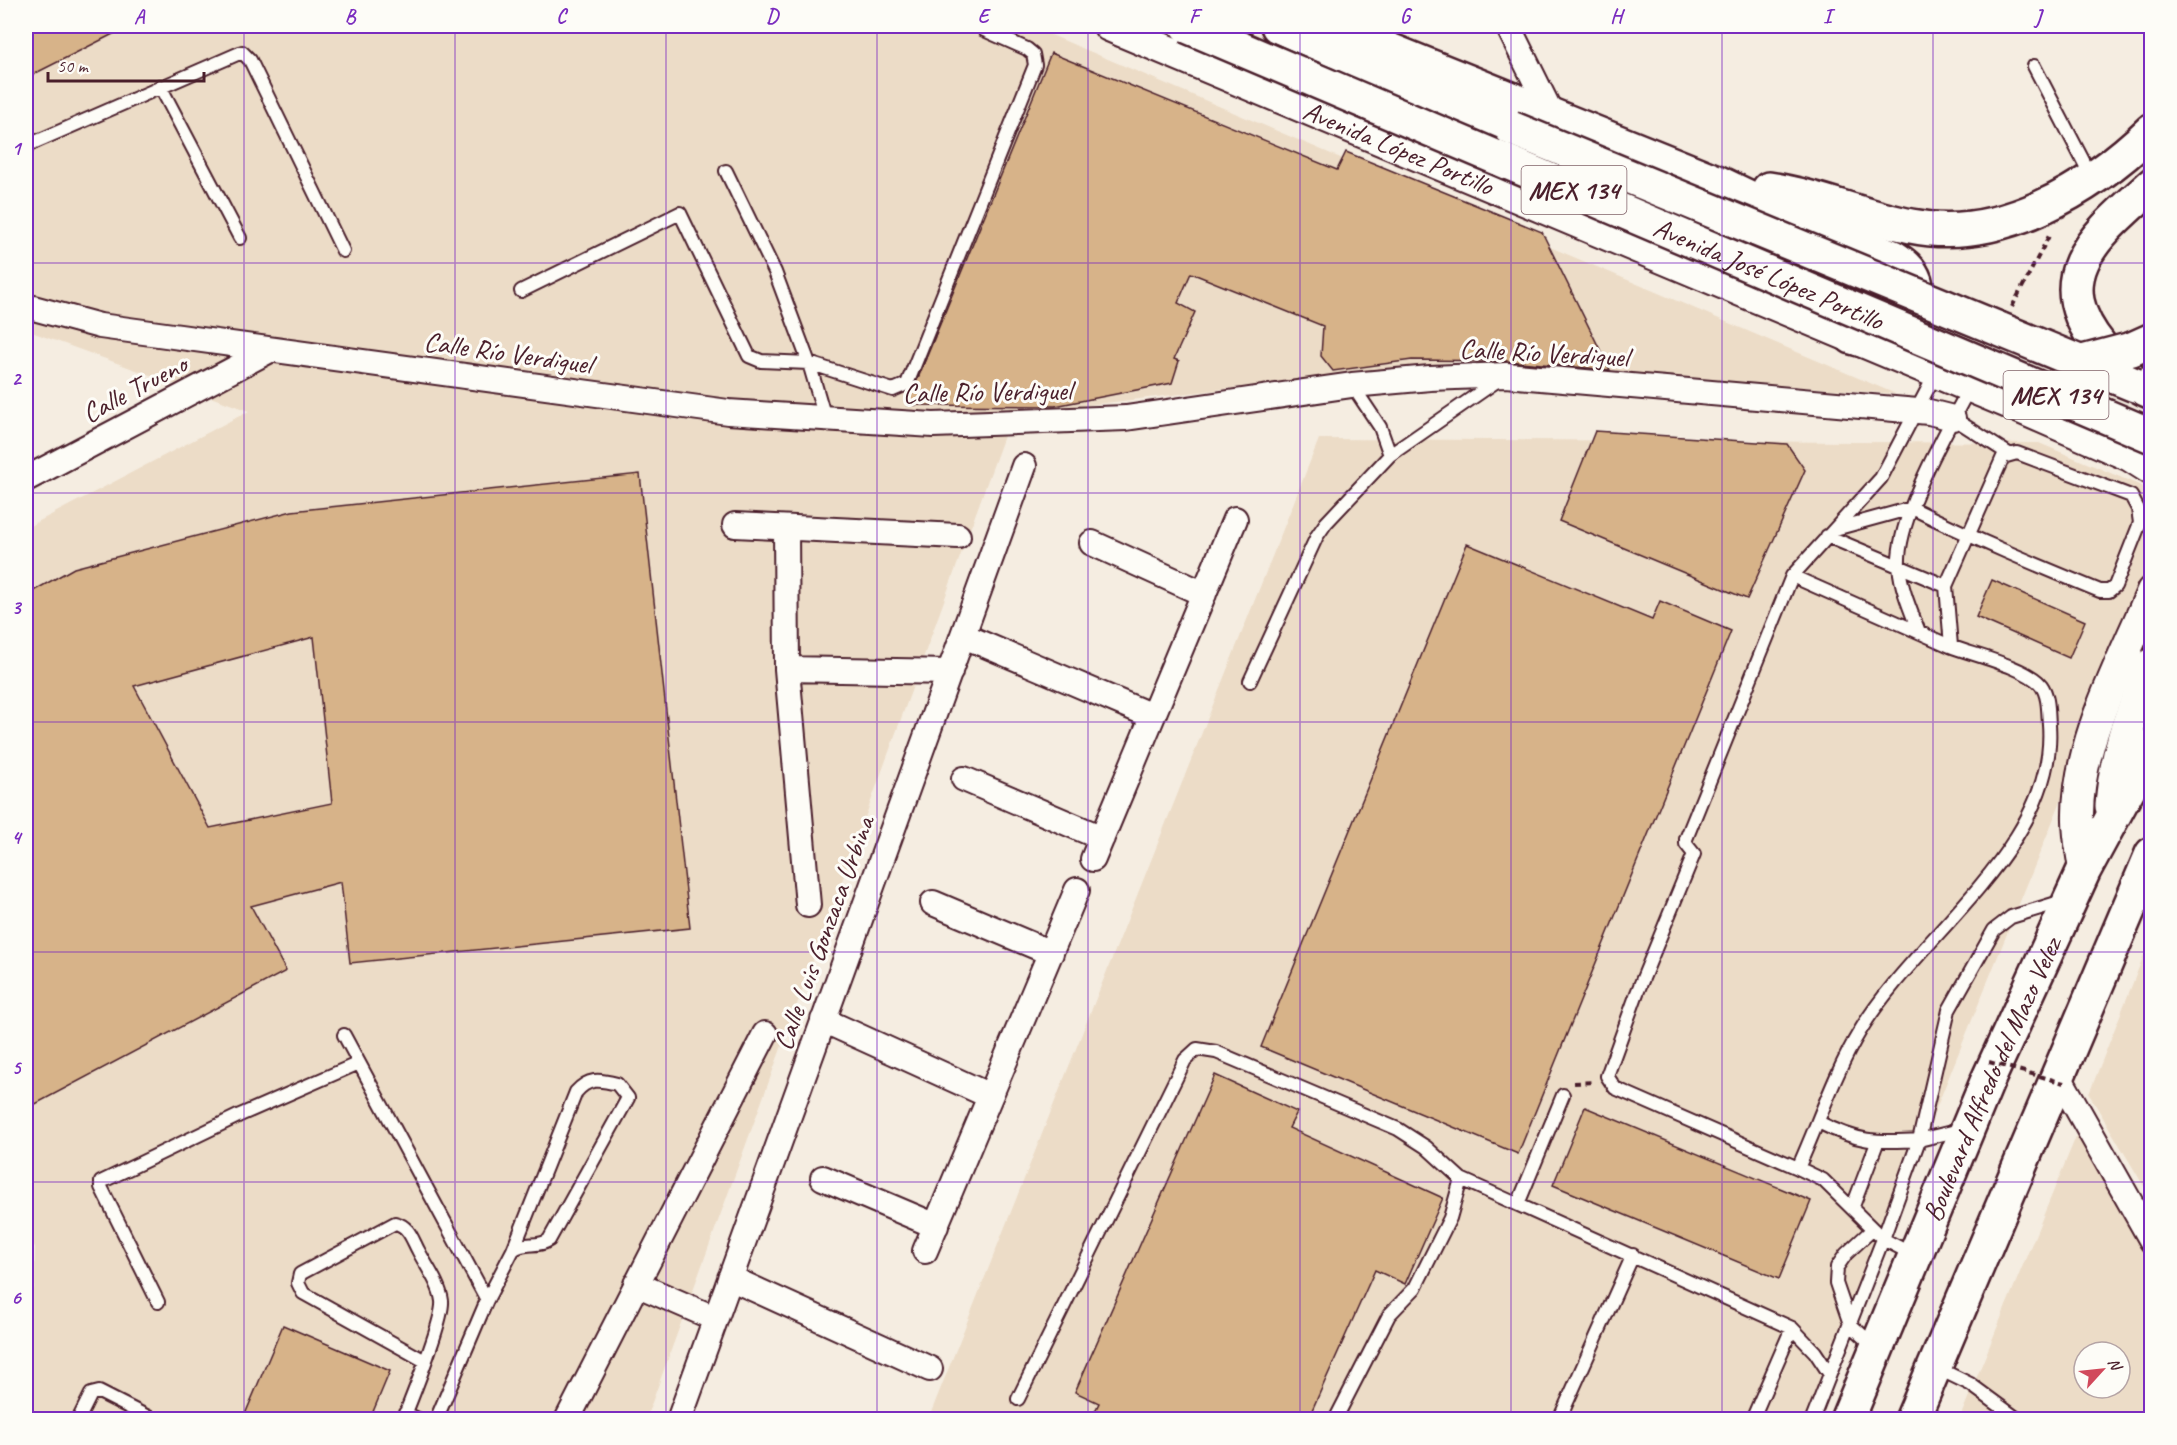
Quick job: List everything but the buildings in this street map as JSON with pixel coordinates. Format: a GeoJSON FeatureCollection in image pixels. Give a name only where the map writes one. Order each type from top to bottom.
{"type":"FeatureCollection","features":[{"type":"Feature","properties":{"kind":"main road","name":"Avenida José López Portillo"},"geometry":{"type":"LineString","coordinates":[[1187,26],[1948,363],[2151,436]]}},
{"type":"Feature","properties":{"kind":"main road","name":"Avenida José López Portillo"},"geometry":{"type":"LineString","coordinates":[[1278,26],[1511,128],[2143,389]]}},
{"type":"Feature","properties":{"kind":"main road"},"geometry":{"type":"LineString","coordinates":[[1330,26],[1717,182],[1769,207],[1893,257],[1906,266],[1915,281],[1917,299],[1913,316],[1902,332],[1889,341],[1874,344],[1852,337]]}},
{"type":"Feature","properties":{"kind":"main road"},"geometry":{"type":"LineString","coordinates":[[1717,182],[1775,190],[1911,226],[1941,230],[1967,228],[2024,214],[2082,186],[2151,130]]}},
{"type":"Feature","properties":{"kind":"main road"},"geometry":{"type":"LineString","coordinates":[[2143,389],[2094,338],[2078,303],[2076,277],[2089,245],[2151,185]]}},
{"type":"Feature","properties":{"kind":"main road"},"geometry":{"type":"LineString","coordinates":[[1948,363],[2068,365],[2132,349],[2151,340]]}},
{"type":"Feature","properties":{"kind":"main road"},"geometry":{"type":"LineString","coordinates":[[2112,821],[2115,771],[2122,737],[2151,665]]}},
{"type":"Feature","properties":{"kind":"main road","name":"Boulevard Alfredo del Mazo Velez"},"geometry":{"type":"LineString","coordinates":[[1846,1419],[1968,1128],[2078,884],[2151,745]]}},
{"type":"Feature","properties":{"kind":"main road","name":"Boulevard Alfredo del Mazo Velez"},"geometry":{"type":"LineString","coordinates":[[1912,1419],[2061,1078],[2149,866]]}},
{"type":"Feature","properties":{"kind":"street","name":"Avenida López Portillo"},"geometry":{"type":"LineString","coordinates":[[1109,26],[1852,337],[1948,363],[1970,387],[2136,459],[2151,470]]}},
{"type":"Feature","properties":{"kind":"street"},"geometry":{"type":"LineString","coordinates":[[1508,26],[1553,117]]}},
{"type":"Feature","properties":{"kind":"street","name":"Calle Río Verdiguel"},"geometry":{"type":"LineString","coordinates":[[26,306],[100,326],[728,412],[933,425],[1126,418],[1352,385],[1430,378],[1506,375],[1929,412],[1953,418]]}},
{"type":"Feature","properties":{"kind":"street","name":"Calle Trueno"},"geometry":{"type":"LineString","coordinates":[[26,479],[270,350]]}},
{"type":"Feature","properties":{"kind":"street","name":"Calle Luis Gonzaca Urbina"},"geometry":{"type":"LineString","coordinates":[[686,1417],[714,1318],[1024,466]]}},
{"type":"Feature","properties":{"kind":"street"},"geometry":{"type":"LineString","coordinates":[[964,779],[1097,848],[1235,519]]}},
{"type":"Feature","properties":{"kind":"street"},"geometry":{"type":"LineString","coordinates":[[735,525],[958,536]]}},
{"type":"Feature","properties":{"kind":"street"},"geometry":{"type":"LineString","coordinates":[[786,528],[787,669],[808,905]]}},
{"type":"Feature","properties":{"kind":"street"},"geometry":{"type":"LineString","coordinates":[[1092,543],[1204,594]]}},
{"type":"Feature","properties":{"kind":"street"},"geometry":{"type":"LineString","coordinates":[[2078,884],[2078,820],[2086,757],[2095,726],[2151,591]]}},
{"type":"Feature","properties":{"kind":"street"},"geometry":{"type":"LineString","coordinates":[[964,636],[1152,716]]}},
{"type":"Feature","properties":{"kind":"street"},"geometry":{"type":"LineString","coordinates":[[787,669],[950,672]]}},
{"type":"Feature","properties":{"kind":"street"},"geometry":{"type":"LineString","coordinates":[[925,1251],[1077,891]]}},
{"type":"Feature","properties":{"kind":"street"},"geometry":{"type":"LineString","coordinates":[[933,903],[1051,953]]}},
{"type":"Feature","properties":{"kind":"street"},"geometry":{"type":"LineString","coordinates":[[823,1020],[990,1096]]}},
{"type":"Feature","properties":{"kind":"street"},"geometry":{"type":"LineString","coordinates":[[567,1419],[765,1034]]}},
{"type":"Feature","properties":{"kind":"street"},"geometry":{"type":"LineString","coordinates":[[2061,1078],[2151,1237]]}},
{"type":"Feature","properties":{"kind":"street"},"geometry":{"type":"LineString","coordinates":[[823,1178],[936,1226]]}},
{"type":"Feature","properties":{"kind":"street"},"geometry":{"type":"LineString","coordinates":[[730,1278],[930,1369]]}},
{"type":"Feature","properties":{"kind":"street"},"geometry":{"type":"LineString","coordinates":[[636,1284],[714,1318]]}},
{"type":"Feature","properties":{"kind":"lane"},"geometry":{"type":"LineString","coordinates":[[521,291],[680,213],[749,356],[761,361],[809,363],[893,390],[907,384],[1035,65],[1034,54],[1027,49],[984,30]]}},
{"type":"Feature","properties":{"kind":"lane"},"geometry":{"type":"LineString","coordinates":[[26,146],[242,52],[250,60],[343,251]]}},
{"type":"Feature","properties":{"kind":"lane"},"geometry":{"type":"LineString","coordinates":[[2034,66],[2082,186]]}},
{"type":"Feature","properties":{"kind":"lane"},"geometry":{"type":"LineString","coordinates":[[160,86],[240,238]]}},
{"type":"Feature","properties":{"kind":"lane"},"geometry":{"type":"LineString","coordinates":[[726,171],[775,272],[809,363],[825,418]]}},
{"type":"Feature","properties":{"kind":"lane"},"geometry":{"type":"LineString","coordinates":[[1915,1255],[1883,1239],[1853,1206],[1824,1180],[1615,1088],[1609,1083],[1607,1076],[1637,993],[1694,854],[1686,844],[1686,839],[1792,576],[1881,478],[1916,412],[1948,363]]}},
{"type":"Feature","properties":{"kind":"lane"},"geometry":{"type":"LineString","coordinates":[[1250,681],[1317,536],[1326,523],[1390,455],[1506,375]]}},
{"type":"Feature","properties":{"kind":"lane"},"geometry":{"type":"LineString","coordinates":[[1352,385],[1380,427],[1390,455]]}},
{"type":"Feature","properties":{"kind":"lane"},"geometry":{"type":"LineString","coordinates":[[1919,632],[1906,599],[1899,567],[1902,533],[1935,450],[1970,387]]}},
{"type":"Feature","properties":{"kind":"lane"},"geometry":{"type":"LineString","coordinates":[[1953,418],[2009,454]]}},
{"type":"Feature","properties":{"kind":"lane"},"geometry":{"type":"LineString","coordinates":[[1830,533],[1912,508],[1970,537],[1999,550],[2100,591],[2109,591],[2115,586],[2140,523],[2138,509],[2131,496],[2017,453],[2003,457],[1970,537],[1946,586],[1951,646]]}},
{"type":"Feature","properties":{"kind":"lane"},"geometry":{"type":"LineString","coordinates":[[1830,533],[1899,567],[1946,586]]}},
{"type":"Feature","properties":{"kind":"lane"},"geometry":{"type":"LineString","coordinates":[[1792,576],[1951,646],[2029,675],[2041,685],[2047,697],[2050,738],[2041,783],[2020,832],[1994,871],[1923,948],[1859,1032],[1798,1168]]}},
{"type":"Feature","properties":{"kind":"lane"},"geometry":{"type":"LineString","coordinates":[[1812,1419],[1883,1239],[1918,1140],[1949,1010],[1994,930],[2011,917],[2078,884]]}},
{"type":"Feature","properties":{"kind":"lane"},"geometry":{"type":"LineString","coordinates":[[344,1035],[487,1300]]}},
{"type":"Feature","properties":{"kind":"lane"},"geometry":{"type":"LineString","coordinates":[[1018,1399],[1185,1060],[1197,1050],[1216,1052],[1398,1129],[1426,1147],[1461,1179],[1792,1328],[1815,1352],[1829,1373]]}},
{"type":"Feature","properties":{"kind":"lane"},"geometry":{"type":"LineString","coordinates":[[158,1302],[100,1187],[101,1182],[240,1115],[359,1063]]}},
{"type":"Feature","properties":{"kind":"lane"},"geometry":{"type":"LineString","coordinates":[[436,1419],[487,1300],[513,1250],[576,1092],[583,1084],[593,1080],[617,1084],[628,1098],[549,1240],[544,1244],[522,1245],[513,1250]]}},
{"type":"Feature","properties":{"kind":"lane"},"geometry":{"type":"LineString","coordinates":[[1518,1204],[1563,1095]]}},
{"type":"Feature","properties":{"kind":"lane"},"geometry":{"type":"LineString","coordinates":[[1818,1122],[1845,1136],[1877,1143],[1918,1140],[1968,1128]]}},
{"type":"Feature","properties":{"kind":"lane"},"geometry":{"type":"LineString","coordinates":[[1853,1206],[1877,1143]]}},
{"type":"Feature","properties":{"kind":"lane"},"geometry":{"type":"LineString","coordinates":[[1335,1419],[1389,1315],[1415,1288],[1450,1218],[1461,1179]]}},
{"type":"Feature","properties":{"kind":"lane"},"geometry":{"type":"LineString","coordinates":[[420,1419],[404,1416],[425,1361],[442,1307],[442,1299],[402,1225],[395,1223],[300,1274],[297,1283],[303,1293],[425,1361]]}},
{"type":"Feature","properties":{"kind":"lane"},"geometry":{"type":"LineString","coordinates":[[1873,1229],[1846,1254],[1837,1267],[1836,1283],[1850,1323],[1876,1348]]}},
{"type":"Feature","properties":{"kind":"lane"},"geometry":{"type":"LineString","coordinates":[[1559,1419],[1633,1255]]}},
{"type":"Feature","properties":{"kind":"lane"},"geometry":{"type":"LineString","coordinates":[[1752,1419],[1792,1328]]}},
{"type":"Feature","properties":{"kind":"lane"},"geometry":{"type":"LineString","coordinates":[[1934,1366],[1970,1384],[2019,1419]]}},
{"type":"Feature","properties":{"kind":"lane"},"geometry":{"type":"LineString","coordinates":[[78,1419],[91,1394],[99,1392],[154,1419]]}},
{"type":"Feature","properties":{"kind":"path"},"geometry":{"type":"LineString","coordinates":[[2007,315],[2082,186]]}},
{"type":"Feature","properties":{"kind":"path"},"geometry":{"type":"LineString","coordinates":[[1989,1062],[2061,1078]]}},
{"type":"Feature","properties":{"kind":"path"},"geometry":{"type":"LineString","coordinates":[[1563,1095],[1572,1083],[1609,1083]]}},
{"type":"Feature","properties":{"kind":"shaded area"},"geometry":{"type":"Polygon","coordinates":[[[26,26],[1030,26],[1896,394],[1461,361],[1012,414],[646,1419],[26,1419],[26,1286],[34,1289],[35,1247],[26,1238],[26,528],[249,411],[26,330],[26,26]]]}},
{"type":"Feature","properties":{"kind":"shaded area"},"geometry":{"type":"Polygon","coordinates":[[[1319,439],[2039,443],[2151,490],[2151,579],[1810,1419],[928,1420],[1319,439]]]}},
{"type":"Feature","properties":{"kind":"shaded area"},"geometry":{"type":"Polygon","coordinates":[[[2151,937],[2152,1198],[2089,1094],[2151,937]]]}},
{"type":"Feature","properties":{"kind":"shaded area"},"geometry":{"type":"Polygon","coordinates":[[[2089,1105],[2151,1219],[2151,1419],[1959,1420],[2089,1105]]]}}]}
